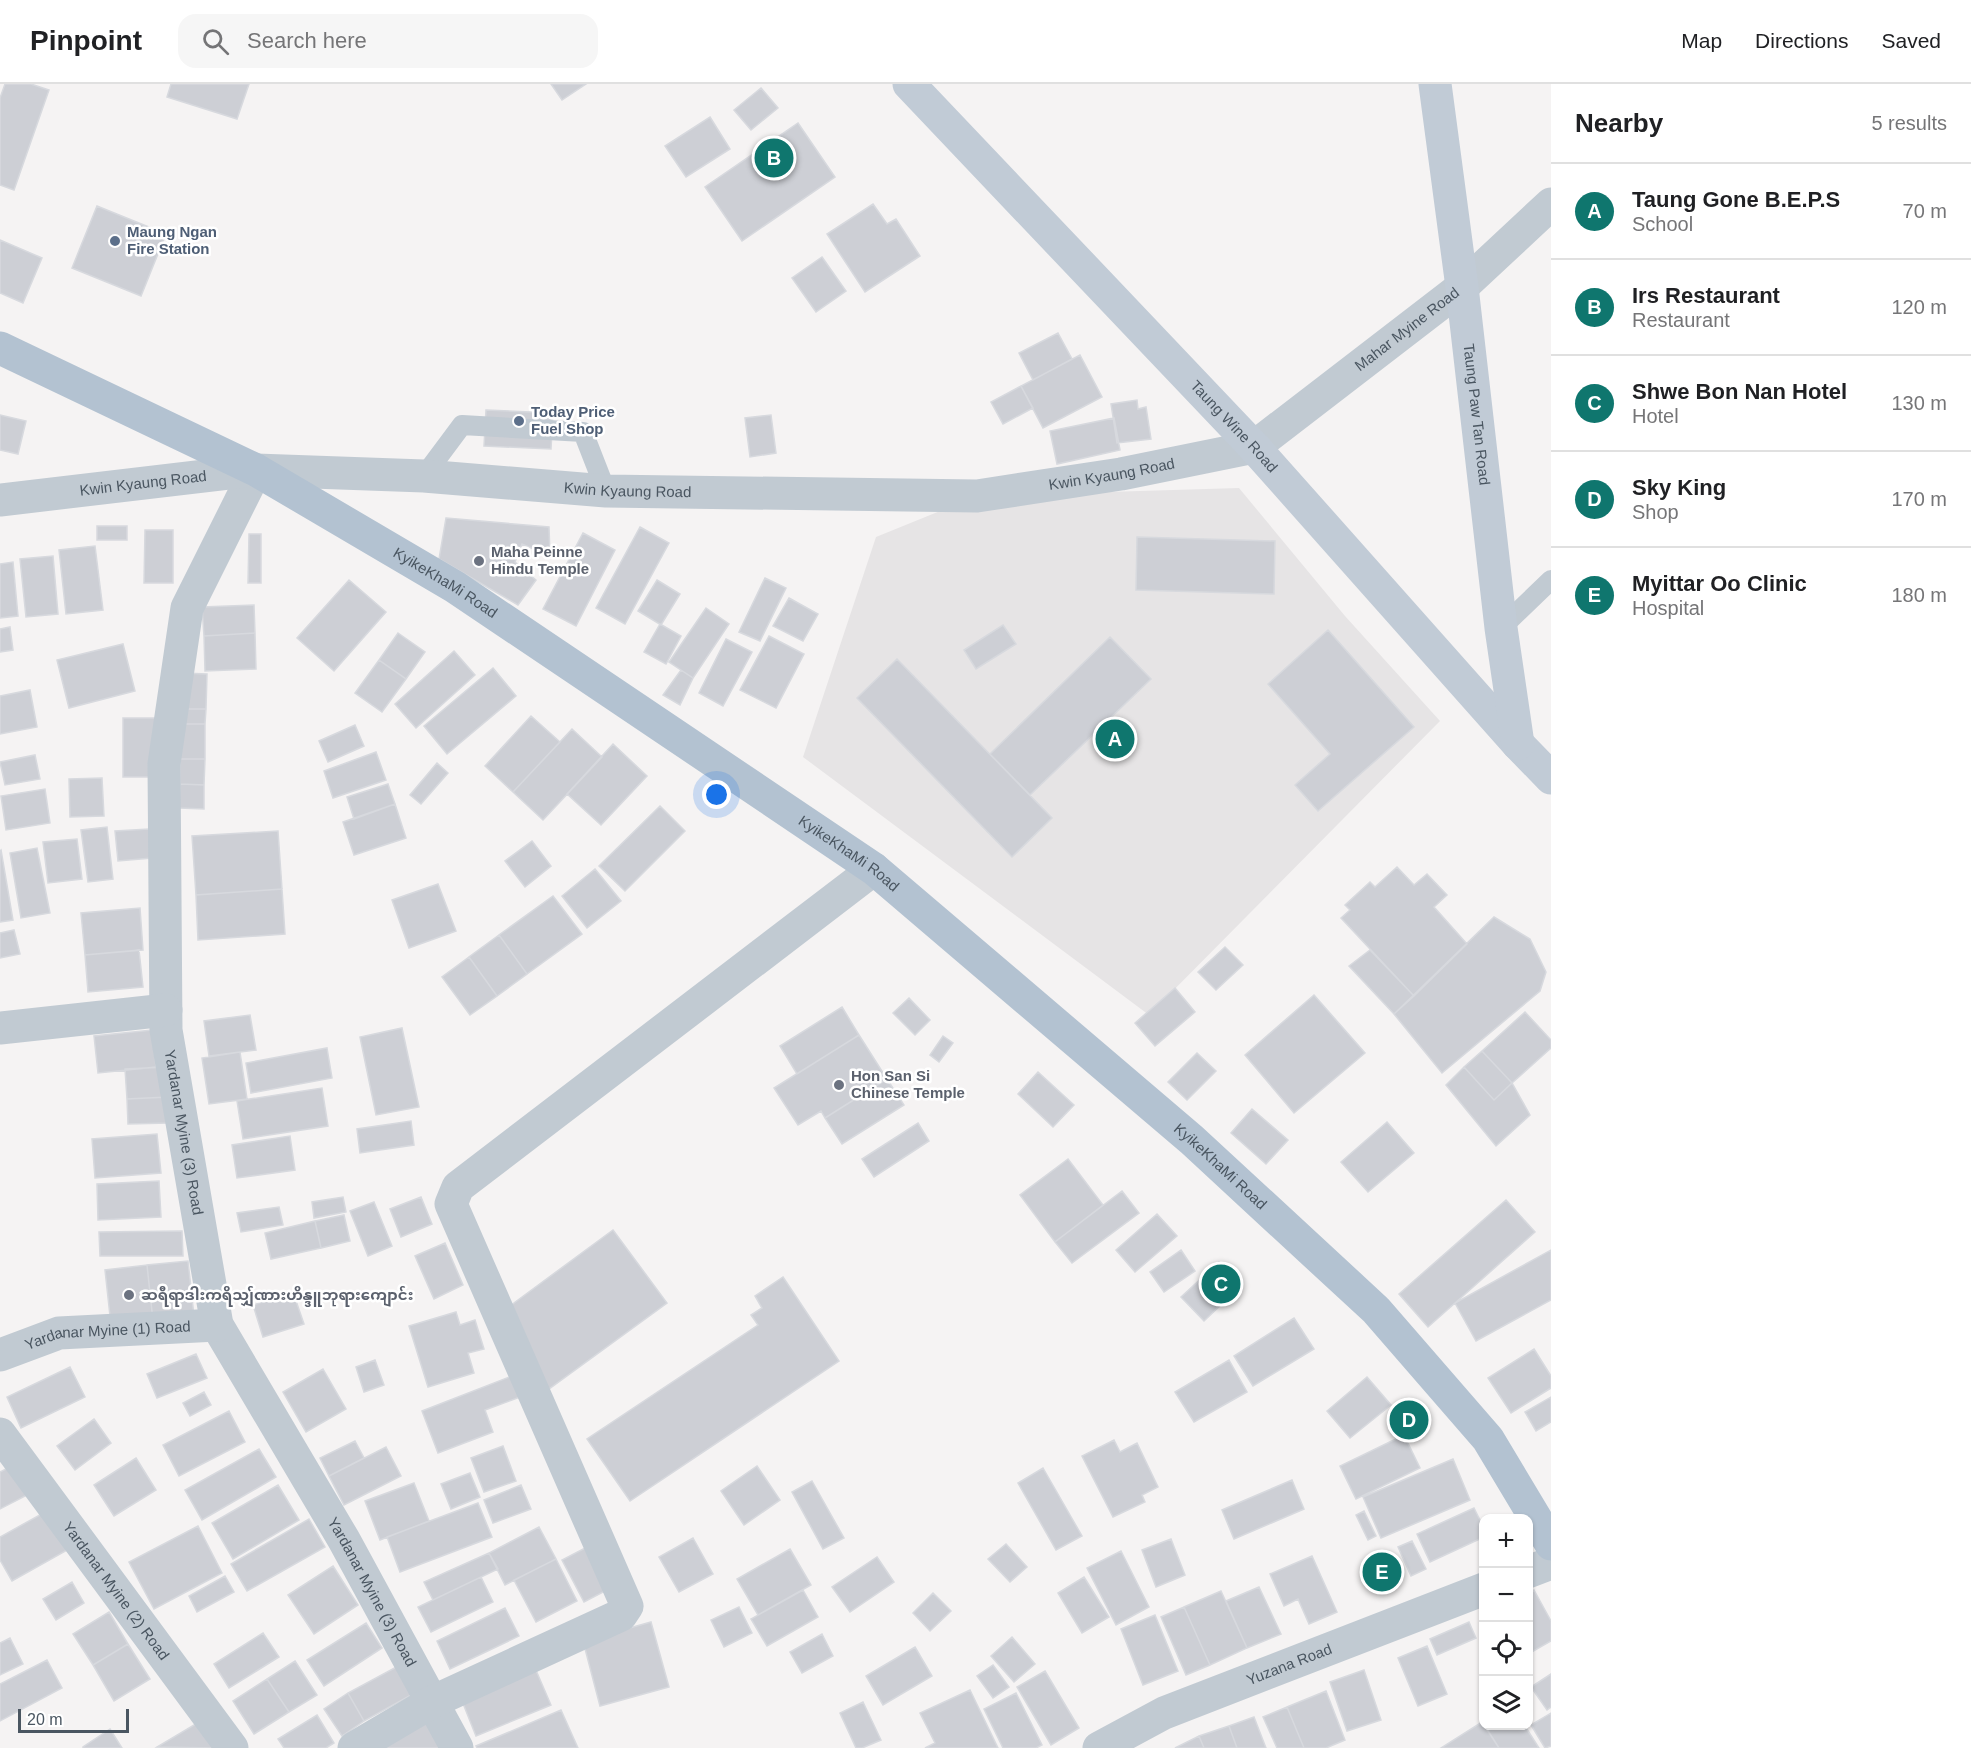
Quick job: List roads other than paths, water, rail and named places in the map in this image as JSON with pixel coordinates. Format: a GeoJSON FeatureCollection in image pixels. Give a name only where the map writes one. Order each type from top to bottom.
{"type":"FeatureCollection","features":[{"type":"Feature","properties":{"kind":"main road","name":"Taung Wine Road"},"geometry":{"type":"LineString","coordinates":[[909,84],[1254,447],[1518,744],[1551,778]]}},
{"type":"Feature","properties":{"kind":"main road","name":"Taung Paw Tan Road"},"geometry":{"type":"LineString","coordinates":[[1435,84],[1462,286],[1501,628],[1518,744]]}},
{"type":"Feature","properties":{"kind":"main road","name":"KyikeKhaMi Road"},"geometry":{"type":"LineString","coordinates":[[0,348],[256,470],[455,587],[874,869],[1192,1140],[1376,1310],[1488,1439],[1551,1544]]}},
{"type":"Feature","properties":{"kind":"street","name":"Mahar Myine Road"},"geometry":{"type":"LineString","coordinates":[[1254,447],[1462,286],[1551,204]]}},
{"type":"Feature","properties":{"kind":"street","name":"Kwin Kyaung Road"},"geometry":{"type":"LineString","coordinates":[[0,500],[256,470],[424,476],[606,491],[977,496],[1121,474],[1254,447]]}},
{"type":"Feature","properties":{"kind":"street","name":"Yardanar Myine (3) Road"},"geometry":{"type":"LineString","coordinates":[[256,470],[187,608],[164,764],[166,1030],[217,1325],[344,1540],[457,1748]]}},
{"type":"Feature","properties":{"kind":"street"},"geometry":{"type":"LineString","coordinates":[[354,1748],[432,1702],[621,1615],[627,1606],[451,1204],[458,1187],[874,869]]}},
{"type":"Feature","properties":{"kind":"street"},"geometry":{"type":"LineString","coordinates":[[0,1028],[166,1010]]}},
{"type":"Feature","properties":{"kind":"street","name":"Yardanar Myine (1) Road"},"geometry":{"type":"LineString","coordinates":[[0,1355],[59,1333],[217,1325]]}},
{"type":"Feature","properties":{"kind":"street","name":"Yardanar Myine (2) Road"},"geometry":{"type":"LineString","coordinates":[[0,1434],[232,1748]]}},
{"type":"Feature","properties":{"kind":"street"},"geometry":{"type":"LineString","coordinates":[[1533,1570],[1551,1563]]}},
{"type":"Feature","properties":{"kind":"street","name":"Yuzana Road"},"geometry":{"type":"LineString","coordinates":[[1100,1748],[1164,1713],[1479,1591]]}},
{"type":"Feature","properties":{"kind":"lane"},"geometry":{"type":"LineString","coordinates":[[424,476],[462,425],[583,432],[606,491]]}},
{"type":"Feature","properties":{"kind":"lane"},"geometry":{"type":"LineString","coordinates":[[1501,628],[1551,580]]}},
{"type":"Feature","properties":{"kind":"place","name":"Irs Restaurant"},"geometry":{"type":"Point","coordinates":[774,158]}},
{"type":"Feature","properties":{"kind":"place","name":"Maung Ngan Fire Station"},"geometry":{"type":"Point","coordinates":[115,241]}},
{"type":"Feature","properties":{"kind":"place","name":"Today Price Fuel Shop"},"geometry":{"type":"Point","coordinates":[519,421]}},
{"type":"Feature","properties":{"kind":"place","name":"Maha Peinne Hindu Temple"},"geometry":{"type":"Point","coordinates":[479,561]}},
{"type":"Feature","properties":{"kind":"place","name":"Taung Gone B.E.P.S"},"geometry":{"type":"Point","coordinates":[1115,739]}},
{"type":"Feature","properties":{"kind":"place","name":"Hon San Si Chinese Temple"},"geometry":{"type":"Point","coordinates":[839,1085]}},
{"type":"Feature","properties":{"kind":"place","name":"Shwe Bon Nan Hotel"},"geometry":{"type":"Point","coordinates":[1221,1284]}},
{"type":"Feature","properties":{"kind":"place","name":"ဆရီရာဒါးကရိသျှ်ဏားဟိန္ဒူဘုရားကျောင်း"},"geometry":{"type":"Point","coordinates":[129,1295]}},
{"type":"Feature","properties":{"kind":"place","name":"Sky King"},"geometry":{"type":"Point","coordinates":[1409,1420]}},
{"type":"Feature","properties":{"kind":"place","name":"Myittar Oo Clinic"},"geometry":{"type":"Point","coordinates":[1382,1572]}}]}
